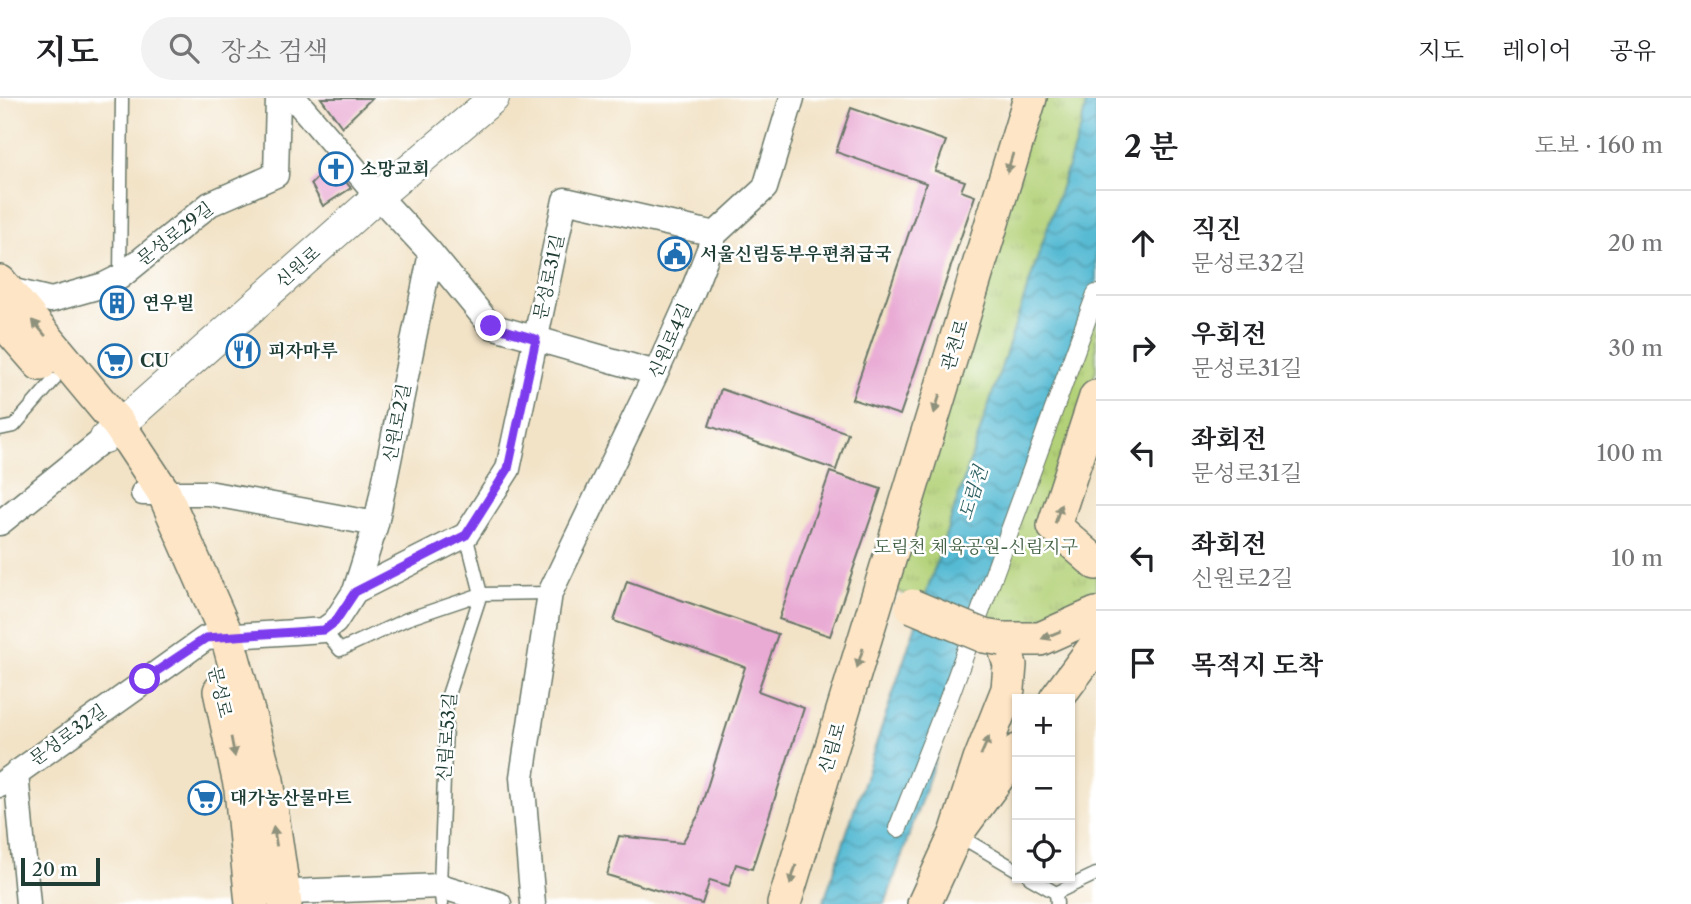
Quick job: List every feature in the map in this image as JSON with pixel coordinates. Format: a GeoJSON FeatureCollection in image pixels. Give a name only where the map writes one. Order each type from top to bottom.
{"type":"FeatureCollection","features":[{"type":"Feature","properties":{"kind":"main road","name":"관천로"},"geometry":{"type":"LineString","coordinates":[[880,593],[1030,98]]}},
{"type":"Feature","properties":{"kind":"main road"},"geometry":{"type":"LineString","coordinates":[[2,294],[112,431]]}},
{"type":"Feature","properties":{"kind":"main road","name":"문성로"},"geometry":{"type":"LineString","coordinates":[[2,294],[54,380],[112,431],[154,493],[191,590],[217,637],[241,789],[251,899]]}},
{"type":"Feature","properties":{"kind":"main road"},"geometry":{"type":"LineString","coordinates":[[1095,400],[1054,526],[1096,563]]}},
{"type":"Feature","properties":{"kind":"main road"},"geometry":{"type":"LineString","coordinates":[[880,593],[967,629],[1002,639],[1040,639],[1096,614]]}},
{"type":"Feature","properties":{"kind":"main road","name":"신림로"},"geometry":{"type":"LineString","coordinates":[[784,904],[880,593]]}},
{"type":"Feature","properties":{"kind":"main road"},"geometry":{"type":"LineString","coordinates":[[217,637],[267,780],[285,898]]}},
{"type":"Feature","properties":{"kind":"main road"},"geometry":{"type":"LineString","coordinates":[[924,904],[956,834],[979,760],[1008,689],[1010,664],[1002,639]]}},
{"type":"Feature","properties":{"kind":"main road"},"geometry":{"type":"LineString","coordinates":[[1060,694],[1096,645]]}},
{"type":"Feature","properties":{"kind":"main road"},"geometry":{"type":"LineString","coordinates":[[956,834],[1013,757]]}},
{"type":"Feature","properties":{"kind":"street","name":"문성로29길"},"geometry":{"type":"LineString","coordinates":[[2,294],[51,300],[104,285],[120,277],[210,204],[276,175],[278,98]]}},
{"type":"Feature","properties":{"kind":"street"},"geometry":{"type":"LineString","coordinates":[[294,98],[431,253],[491,326],[656,373]]}},
{"type":"Feature","properties":{"kind":"street","name":"신원로"},"geometry":{"type":"LineString","coordinates":[[112,431],[378,196],[494,98]]}},
{"type":"Feature","properties":{"kind":"street","name":"신원로4길"},"geometry":{"type":"LineString","coordinates":[[533,904],[522,777],[550,593],[656,373],[715,234],[765,188],[792,98]]}},
{"type":"Feature","properties":{"kind":"street","name":"문성로31길"},"geometry":{"type":"LineString","coordinates":[[466,535],[508,469],[565,200],[715,234]]}},
{"type":"Feature","properties":{"kind":"street","name":"신원로2길"},"geometry":{"type":"LineString","coordinates":[[355,592],[376,524],[431,253]]}},
{"type":"Feature","properties":{"kind":"street"},"geometry":{"type":"LineString","coordinates":[[898,828],[947,703],[1096,294]]}},
{"type":"Feature","properties":{"kind":"street"},"geometry":{"type":"LineString","coordinates":[[0,523],[112,431]]}},
{"type":"Feature","properties":{"kind":"street"},"geometry":{"type":"LineString","coordinates":[[154,493],[208,493],[376,524]]}},
{"type":"Feature","properties":{"kind":"street"},"geometry":{"type":"LineString","coordinates":[[217,637],[324,630],[335,622],[355,592],[466,535]]}},
{"type":"Feature","properties":{"kind":"street","name":"문성로32길"},"geometry":{"type":"LineString","coordinates":[[8,779],[217,637]]}},
{"type":"Feature","properties":{"kind":"street"},"geometry":{"type":"LineString","coordinates":[[8,779],[28,904]]}},
{"type":"Feature","properties":{"kind":"street"},"geometry":{"type":"LineString","coordinates":[[251,899],[441,895],[499,904]]}},
{"type":"Feature","properties":{"kind":"lane","name":"문성로29길"},"geometry":{"type":"LineString","coordinates":[[120,277],[122,98]]}},
{"type":"Feature","properties":{"kind":"lane"},"geometry":{"type":"LineString","coordinates":[[0,429],[14,426],[54,380]]}},
{"type":"Feature","properties":{"kind":"lane"},"geometry":{"type":"LineString","coordinates":[[466,535],[481,594]]}},
{"type":"Feature","properties":{"kind":"lane"},"geometry":{"type":"LineString","coordinates":[[324,630],[340,650],[407,619],[481,594],[550,593]]}},
{"type":"Feature","properties":{"kind":"lane","name":"신림로53길"},"geometry":{"type":"LineString","coordinates":[[441,895],[447,698],[481,594]]}},
{"type":"Feature","properties":{"kind":"lane"},"geometry":{"type":"LineString","coordinates":[[956,834],[1012,867]]}},
{"type":"Feature","properties":{"kind":"lane"},"geometry":{"type":"LineString","coordinates":[[1036,883],[1057,899],[1096,874]]}},
{"type":"Feature","properties":{"kind":"green space","name":"도림천 체육공원-신림지구"},"geometry":{"type":"Polygon","coordinates":[[[1038,98],[1096,98],[1096,370],[1045,528],[1096,573],[1096,603],[1042,629],[989,631],[889,587],[1038,98]]]}},
{"type":"Feature","properties":{"kind":"water","name":"도림천"},"geometry":{"type":"Polygon","coordinates":[[[1087,98],[1096,98],[1096,297],[885,904],[823,904],[1081,127],[1087,98]]]}},
{"type":"Feature","properties":{"kind":"building"},"geometry":{"type":"Polygon","coordinates":[[[321,98],[372,98],[342,127],[321,98]]]}},
{"type":"Feature","properties":{"kind":"building"},"geometry":{"type":"Polygon","coordinates":[[[851,108],[946,141],[935,171],[965,181],[961,191],[975,196],[900,415],[852,399],[926,183],[836,152],[851,108]]]}},
{"type":"Feature","properties":{"kind":"building","name":"소망교회"},"geometry":{"type":"Polygon","coordinates":[[[331,164],[351,188],[323,206],[311,184],[331,164]]]}},
{"type":"Feature","properties":{"kind":"building"},"geometry":{"type":"Polygon","coordinates":[[[721,389],[848,433],[836,470],[709,426],[721,389]]]}},
{"type":"Feature","properties":{"kind":"building"},"geometry":{"type":"Polygon","coordinates":[[[830,472],[881,489],[830,636],[779,619],[830,472]]]}},
{"type":"Feature","properties":{"kind":"building"},"geometry":{"type":"Polygon","coordinates":[[[627,581],[778,634],[758,691],[804,708],[752,869],[736,864],[729,886],[710,880],[702,904],[607,875],[619,836],[682,843],[698,816],[745,667],[614,621],[627,581]]]}},
{"type":"Feature","properties":{"kind":"place","name":"소망교회"},"geometry":{"type":"Point","coordinates":[336,169]}},
{"type":"Feature","properties":{"kind":"place","name":"서울신림동부우편취급국"},"geometry":{"type":"Point","coordinates":[675,254]}},
{"type":"Feature","properties":{"kind":"place","name":"연우빌"},"geometry":{"type":"Point","coordinates":[117,303]}},
{"type":"Feature","properties":{"kind":"place","name":"피자마루"},"geometry":{"type":"Point","coordinates":[243,351]}},
{"type":"Feature","properties":{"kind":"place","name":"CU"},"geometry":{"type":"Point","coordinates":[115,361]}},
{"type":"Feature","properties":{"kind":"place","name":"대가농산물마트"},"geometry":{"type":"Point","coordinates":[205,798]}},
{"type":"Feature","properties":{"kind":"route"},"geometry":{"type":"LineString","coordinates":[[145,679],[206,638],[324,630],[335,622],[355,592],[466,535],[508,469],[536,339],[491,326]]}}]}
